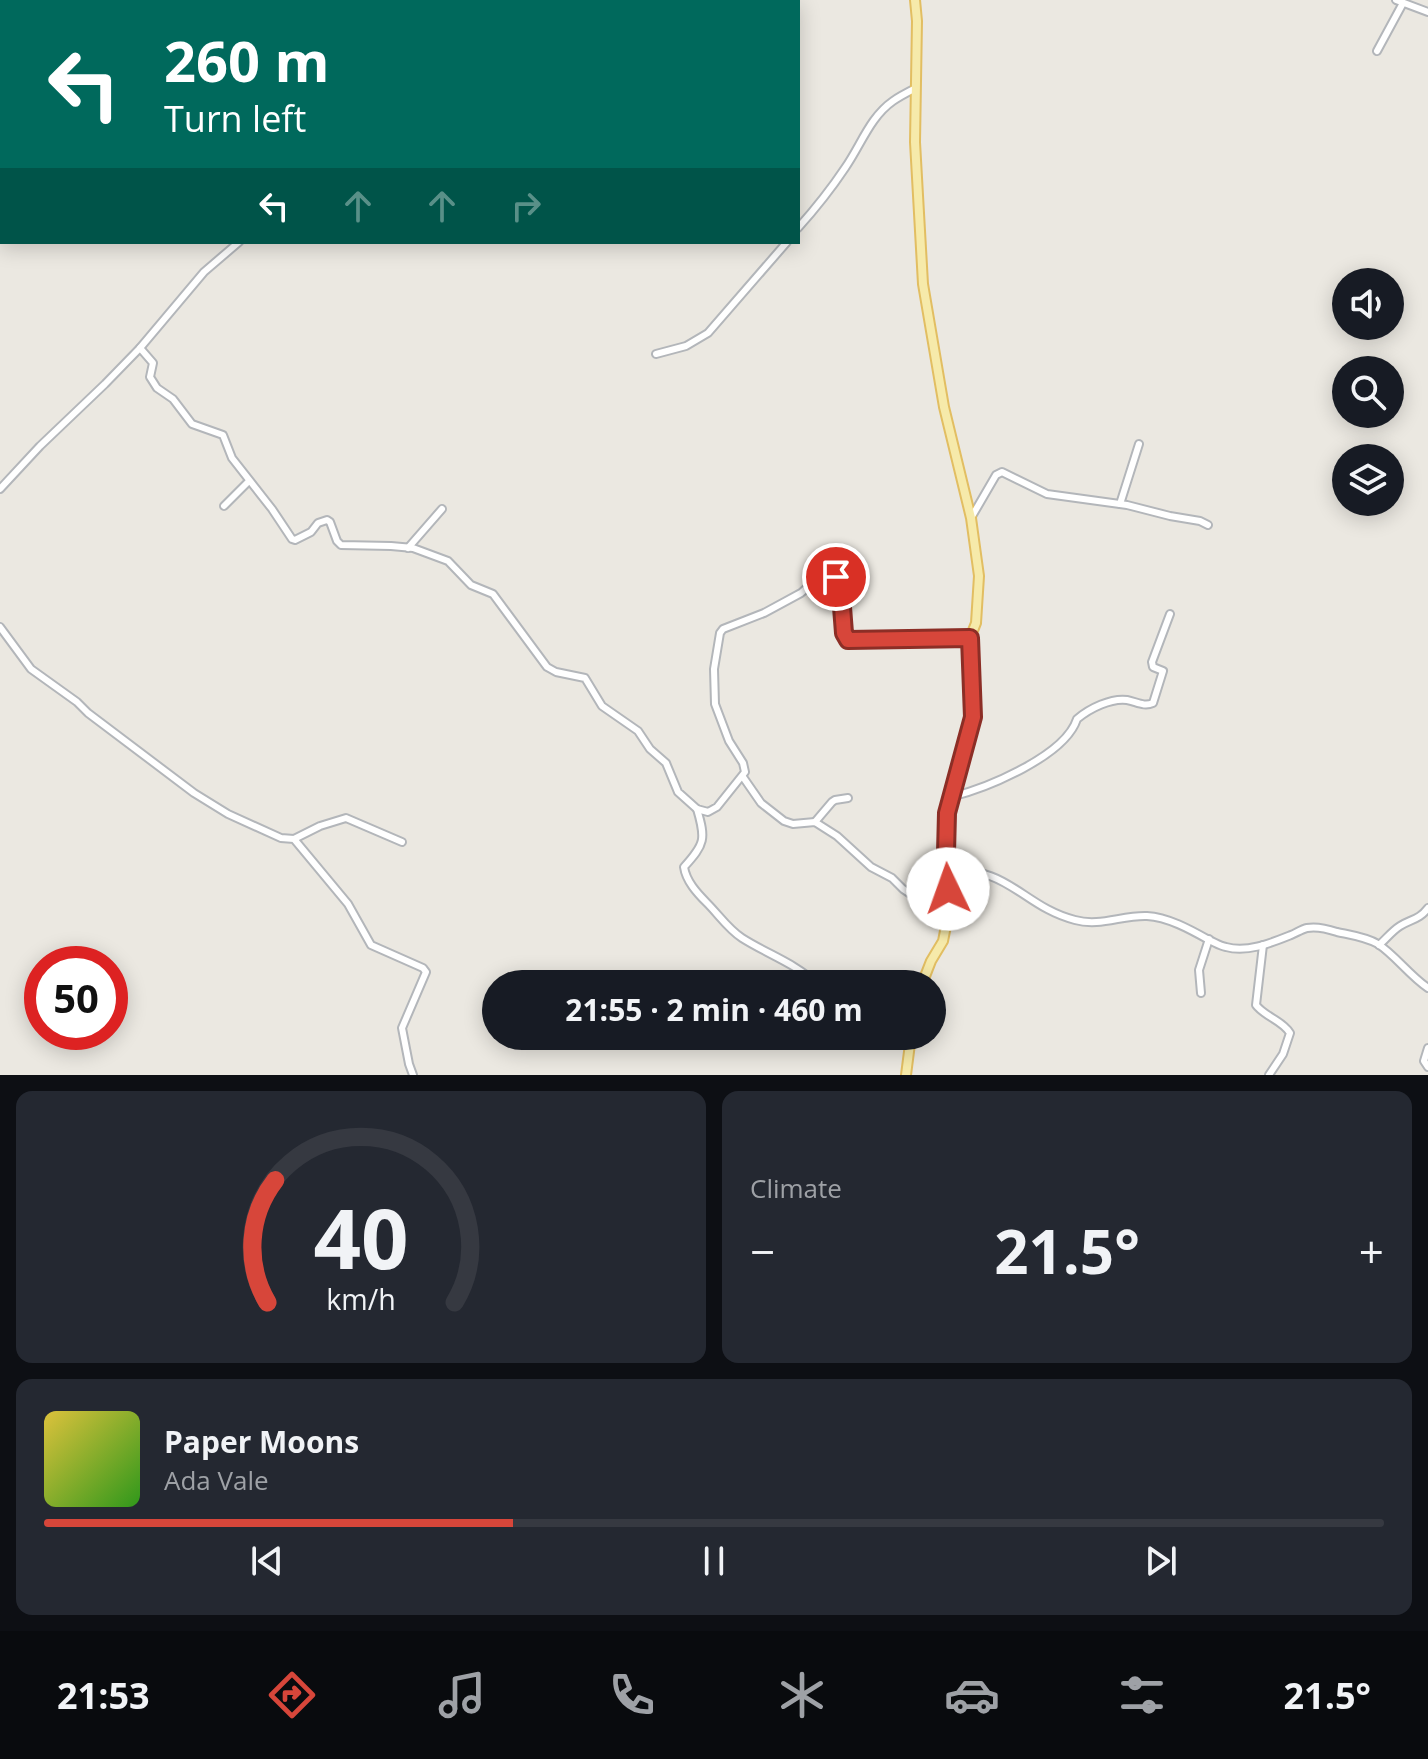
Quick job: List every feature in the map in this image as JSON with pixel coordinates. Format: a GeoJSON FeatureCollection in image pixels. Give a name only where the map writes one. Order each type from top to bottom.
{"type":"FeatureCollection","features":[{"type":"Feature","properties":{"kind":"main road"},"geometry":{"type":"LineString","coordinates":[[915,0],[915,142],[923,284],[944,407],[971,518],[979,576],[976,623],[970,638],[973,717],[951,797],[946,833],[948,905],[943,941],[927,970]]}},
{"type":"Feature","properties":{"kind":"main road"},"geometry":{"type":"LineString","coordinates":[[906,1075],[909,1050]]}},
{"type":"Feature","properties":{"kind":"street"},"geometry":{"type":"LineString","coordinates":[[1377,51],[1399,1],[1428,12]]}},
{"type":"Feature","properties":{"kind":"street"},"geometry":{"type":"LineString","coordinates":[[800,226],[826,195],[881,111],[916,88]]}},
{"type":"Feature","properties":{"kind":"street"},"geometry":{"type":"LineString","coordinates":[[0,489],[140,348],[204,272],[237,244]]}},
{"type":"Feature","properties":{"kind":"street"},"geometry":{"type":"LineString","coordinates":[[656,354],[686,346],[708,333],[785,244]]}},
{"type":"Feature","properties":{"kind":"street"},"geometry":{"type":"LineString","coordinates":[[140,348],[152,361],[150,377],[157,388],[173,399],[192,424],[223,435],[230,455],[293,540],[327,520],[341,545],[408,548],[442,558],[471,585],[493,594],[543,664],[556,672],[585,678],[602,706],[638,731],[651,750],[666,763],[678,792],[697,809],[708,812],[717,807],[743,777],[745,767],[729,741],[714,695],[714,669],[722,630],[764,613],[831,575],[840,580],[844,633],[848,640],[970,638]]}},
{"type":"Feature","properties":{"kind":"street"},"geometry":{"type":"LineString","coordinates":[[1120,504],[1139,444]]}},
{"type":"Feature","properties":{"kind":"street"},"geometry":{"type":"LineString","coordinates":[[971,518],[996,475],[1001,472],[1047,494],[1120,504],[1208,525]]}},
{"type":"Feature","properties":{"kind":"street"},"geometry":{"type":"LineString","coordinates":[[224,506],[249,481]]}},
{"type":"Feature","properties":{"kind":"street"},"geometry":{"type":"LineString","coordinates":[[408,548],[442,509]]}},
{"type":"Feature","properties":{"kind":"street"},"geometry":{"type":"LineString","coordinates":[[951,797],[994,783],[1055,748],[1069,735],[1077,719],[1111,701],[1122,699],[1150,706],[1163,671],[1153,667],[1152,662],[1170,614]]}},
{"type":"Feature","properties":{"kind":"street"},"geometry":{"type":"LineString","coordinates":[[0,627],[31,669],[167,774],[228,814],[281,838],[294,839],[346,818],[402,842]]}},
{"type":"Feature","properties":{"kind":"street"},"geometry":{"type":"LineString","coordinates":[[743,777],[761,803],[784,821],[793,824],[815,822],[837,836],[871,867],[892,878],[921,901],[938,906],[948,905]]}},
{"type":"Feature","properties":{"kind":"street"},"geometry":{"type":"LineString","coordinates":[[815,822],[827,805],[848,798]]}},
{"type":"Feature","properties":{"kind":"street"},"geometry":{"type":"LineString","coordinates":[[697,809],[704,841],[684,867],[689,881],[743,939],[801,970]]}},
{"type":"Feature","properties":{"kind":"street"},"geometry":{"type":"LineString","coordinates":[[294,839],[348,904],[371,945],[426,972],[402,1028],[413,1075]]}},
{"type":"Feature","properties":{"kind":"street"},"geometry":{"type":"LineString","coordinates":[[947,873],[964,870],[989,874],[1006,882],[1042,908],[1076,921],[1096,923],[1157,917],[1225,947],[1241,949],[1263,945],[1308,928],[1322,928],[1365,938],[1379,945],[1428,988]]}},
{"type":"Feature","properties":{"kind":"street"},"geometry":{"type":"LineString","coordinates":[[1379,945],[1394,930],[1419,918],[1428,908]]}},
{"type":"Feature","properties":{"kind":"street"},"geometry":{"type":"LineString","coordinates":[[1201,993],[1199,970],[1209,939]]}},
{"type":"Feature","properties":{"kind":"street"},"geometry":{"type":"LineString","coordinates":[[1263,945],[1256,1005],[1290,1033],[1283,1054],[1269,1075]]}},
{"type":"Feature","properties":{"kind":"street"},"geometry":{"type":"LineString","coordinates":[[1428,1048],[1424,1060],[1428,1067]]}},
{"type":"Feature","properties":{"kind":"route"},"geometry":{"type":"LineString","coordinates":[[836,577],[840,581],[844,636],[848,640],[970,638],[973,717],[947,813],[948,889]]}}]}
